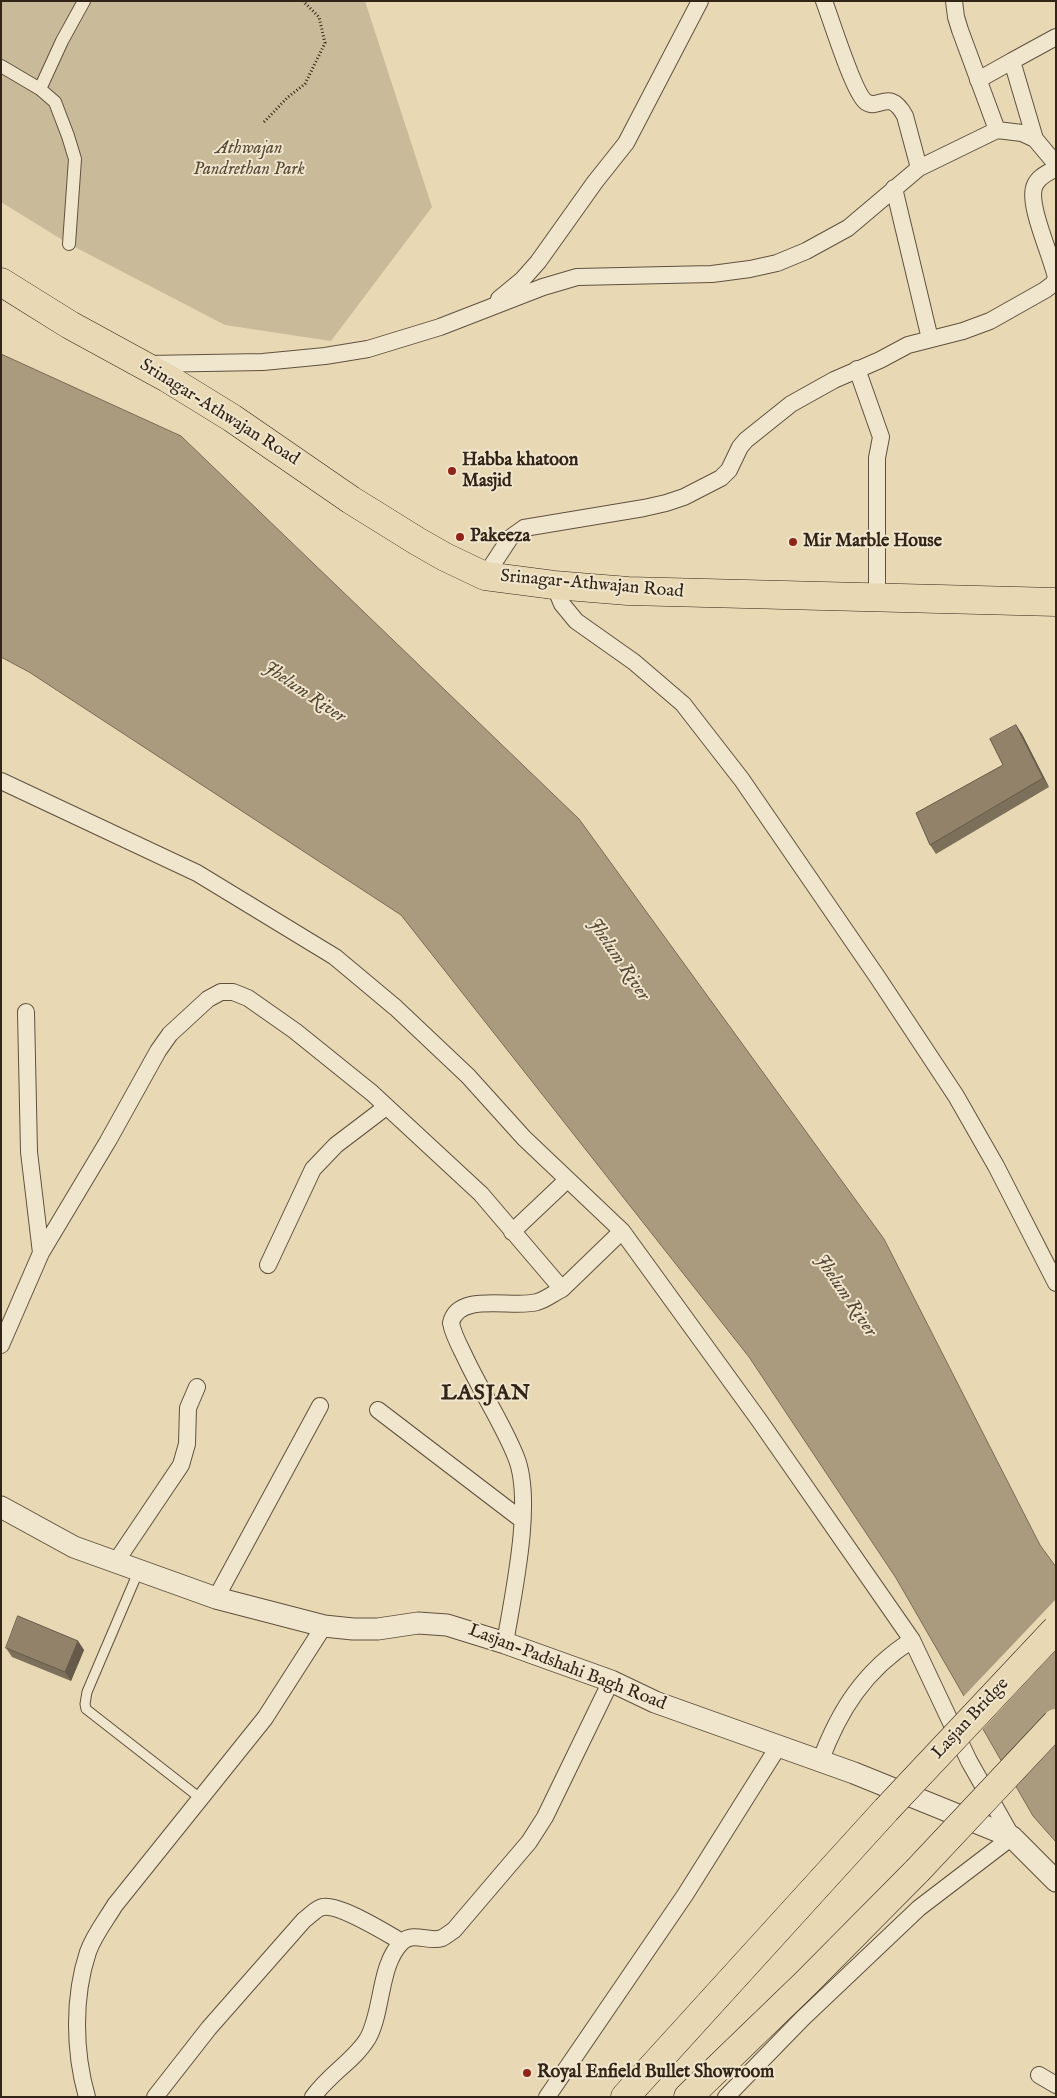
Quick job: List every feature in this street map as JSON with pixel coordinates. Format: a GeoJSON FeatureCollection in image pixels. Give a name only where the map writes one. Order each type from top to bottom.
{"type":"FeatureCollection","features":[{"type":"Feature","properties":{"kind":"highway","name":"Srinagar-Athwajan Road"},"geometry":{"type":"LineString","coordinates":[[1,282],[70,325],[142,364],[232,418],[351,500],[417,541],[485,576],[554,586],[628,591],[877,599],[1056,602]]}},
{"type":"Feature","properties":{"kind":"highway","name":"Lasjan Bridge"},"geometry":{"type":"LineString","coordinates":[[625,2097],[886,1810],[1056,1629]]}},
{"type":"Feature","properties":{"kind":"highway"},"geometry":{"type":"LineString","coordinates":[[688,2097],[806,1984],[917,1872],[1056,1722]]}},
{"type":"Feature","properties":{"kind":"street"},"geometry":{"type":"LineString","coordinates":[[40,89],[62,41],[84,1]]}},
{"type":"Feature","properties":{"kind":"street"},"geometry":{"type":"LineString","coordinates":[[488,308],[522,280],[538,262],[595,182],[626,143],[700,1]]}},
{"type":"Feature","properties":{"kind":"street"},"geometry":{"type":"LineString","coordinates":[[824,1],[854,83],[865,102],[871,104],[887,100],[895,103],[901,109],[905,116],[919,168]]}},
{"type":"Feature","properties":{"kind":"street"},"geometry":{"type":"LineString","coordinates":[[954,1],[956,17],[997,130]]}},
{"type":"Feature","properties":{"kind":"street"},"geometry":{"type":"LineString","coordinates":[[978,80],[1056,37]]}},
{"type":"Feature","properties":{"kind":"street"},"geometry":{"type":"LineString","coordinates":[[1012,61],[1035,139],[1056,164]]}},
{"type":"Feature","properties":{"kind":"street"},"geometry":{"type":"LineString","coordinates":[[1,66],[40,89],[55,102],[75,159],[69,244]]}},
{"type":"Feature","properties":{"kind":"street"},"geometry":{"type":"LineString","coordinates":[[142,364],[263,362],[325,356],[368,349],[440,327],[543,287],[577,277],[712,274],[777,263],[806,251],[848,228],[919,168],[997,130],[1022,133],[1035,139]]}},
{"type":"Feature","properties":{"kind":"street"},"geometry":{"type":"LineString","coordinates":[[485,576],[510,538],[524,528],[666,503],[712,483],[729,470],[740,447],[754,432],[791,404],[857,369],[880,360],[908,345],[963,331],[990,321],[1054,283],[1056,278],[1054,269],[1037,218],[1034,185],[1040,178],[1056,168]]}},
{"type":"Feature","properties":{"kind":"street"},"geometry":{"type":"LineString","coordinates":[[894,188],[930,338]]}},
{"type":"Feature","properties":{"kind":"street"},"geometry":{"type":"LineString","coordinates":[[857,369],[881,437],[877,458],[877,599]]}},
{"type":"Feature","properties":{"kind":"street"},"geometry":{"type":"LineString","coordinates":[[554,586],[560,599],[576,621],[634,662],[683,704],[742,780],[873,970],[956,1096],[996,1166],[1056,1283]]}},
{"type":"Feature","properties":{"kind":"street"},"geometry":{"type":"LineString","coordinates":[[1,781],[197,873],[336,957],[396,1008],[468,1076],[524,1138],[622,1231],[759,1420],[912,1640],[969,1761],[1012,1837],[1056,1881]]}},
{"type":"Feature","properties":{"kind":"street"},"geometry":{"type":"LineString","coordinates":[[1,1344],[41,1253],[108,1141],[158,1051],[170,1034],[208,999],[221,992],[233,992],[248,998],[295,1031],[386,1107],[470,1183],[562,1289]]}},
{"type":"Feature","properties":{"kind":"street"},"geometry":{"type":"LineString","coordinates":[[26,1012],[29,1152],[41,1253]]}},
{"type":"Feature","properties":{"kind":"street"},"geometry":{"type":"LineString","coordinates":[[268,1266],[313,1169],[336,1145],[386,1107]]}},
{"type":"Feature","properties":{"kind":"street"},"geometry":{"type":"LineString","coordinates":[[512,1232],[567,1180]]}},
{"type":"Feature","properties":{"kind":"street"},"geometry":{"type":"LineString","coordinates":[[505,1643],[519,1559],[522,1520],[522,1476],[517,1459],[472,1371],[451,1323],[456,1314],[469,1305],[538,1302],[562,1289],[622,1231]]}},
{"type":"Feature","properties":{"kind":"street"},"geometry":{"type":"LineString","coordinates":[[115,1563],[181,1465],[187,1444],[188,1408],[197,1387]]}},
{"type":"Feature","properties":{"kind":"street"},"geometry":{"type":"LineString","coordinates":[[216,1598],[320,1406]]}},
{"type":"Feature","properties":{"kind":"street"},"geometry":{"type":"LineString","coordinates":[[378,1410],[522,1520]]}},
{"type":"Feature","properties":{"kind":"street","name":"Lasjan-Padshahi Bagh Road"},"geometry":{"type":"LineString","coordinates":[[1,1507],[74,1547],[216,1598],[324,1626],[353,1630],[378,1629],[418,1623],[447,1625],[505,1643],[611,1681],[655,1702],[820,1762],[1012,1837]]}},
{"type":"Feature","properties":{"kind":"street"},"geometry":{"type":"LineString","coordinates":[[87,2097],[81,2076],[78,2005],[88,1951],[115,1905],[265,1718],[324,1626]]}},
{"type":"Feature","properties":{"kind":"street"},"geometry":{"type":"LineString","coordinates":[[820,1762],[830,1734],[855,1691],[896,1650],[912,1640]]}},
{"type":"Feature","properties":{"kind":"street"},"geometry":{"type":"LineString","coordinates":[[314,2097],[322,2084],[357,2052],[368,2038],[377,2017],[388,1967],[393,1953],[402,1942],[413,1937],[435,1940],[443,1938],[454,1930],[529,1842],[545,1816],[611,1681]]}},
{"type":"Feature","properties":{"kind":"street"},"geometry":{"type":"LineString","coordinates":[[547,2097],[685,1895],[778,1747]]}},
{"type":"Feature","properties":{"kind":"street"},"geometry":{"type":"LineString","coordinates":[[726,2097],[803,2018],[919,1908],[1012,1837]]}},
{"type":"Feature","properties":{"kind":"street"},"geometry":{"type":"LineString","coordinates":[[154,2097],[228,2006],[316,1910],[323,1907],[335,1908],[349,1913],[402,1942]]}},
{"type":"Feature","properties":{"kind":"street"},"geometry":{"type":"LineString","coordinates":[[1039,2075],[1056,2085]]}},
{"type":"Feature","properties":{"kind":"lane"},"geometry":{"type":"LineString","coordinates":[[138,1570],[87,1692],[86,1709],[200,1798]]}},
{"type":"Feature","properties":{"kind":"path"},"geometry":{"type":"LineString","coordinates":[[264,122],[288,97],[305,84],[325,43],[319,17],[303,1]]}},
{"type":"Feature","properties":{"kind":"green space","name":"Athwajan Pandrethan Park"},"geometry":{"type":"Polygon","coordinates":[[[1,1],[365,1],[432,207],[331,341],[225,325],[69,244],[1,202],[1,1]]]}},
{"type":"Feature","properties":{"kind":"water","name":"Jhelum River"},"geometry":{"type":"Polygon","coordinates":[[[1,354],[181,436],[579,819],[884,1239],[1040,1545],[1056,1567],[1056,1842],[1033,1816],[896,1578],[749,1357],[401,915],[29,672],[1,657],[1,354]]]}},
{"type":"Feature","properties":{"kind":"pier"},"geometry":{"type":"Polygon","coordinates":[[[1056,1599],[1056,1650],[981,1731],[962,1698],[1056,1599]]]}},
{"type":"Feature","properties":{"kind":"building"},"geometry":{"type":"Polygon","coordinates":[[[1016,725],[1043,778],[930,845],[916,813],[1003,765],[990,739],[1016,725]]]}},
{"type":"Feature","properties":{"kind":"building"},"geometry":{"type":"Polygon","coordinates":[[[18,1616],[78,1641],[65,1672],[6,1648],[18,1616]]]}},
{"type":"Feature","properties":{"kind":"place","name":"Habba khatoon Masjid"},"geometry":{"type":"Point","coordinates":[452,471]}},
{"type":"Feature","properties":{"kind":"place","name":"Pakeeza"},"geometry":{"type":"Point","coordinates":[460,537]}},
{"type":"Feature","properties":{"kind":"place","name":"Mir Marble House"},"geometry":{"type":"Point","coordinates":[793,542]}},
{"type":"Feature","properties":{"kind":"place","name":"Royal Enfield Bullet Showroom"},"geometry":{"type":"Point","coordinates":[527,2073]}},
{"type":"Feature","properties":{"kind":"district","name":"LASJAN"},"geometry":{"type":"Point","coordinates":[486,1394]}}]}
